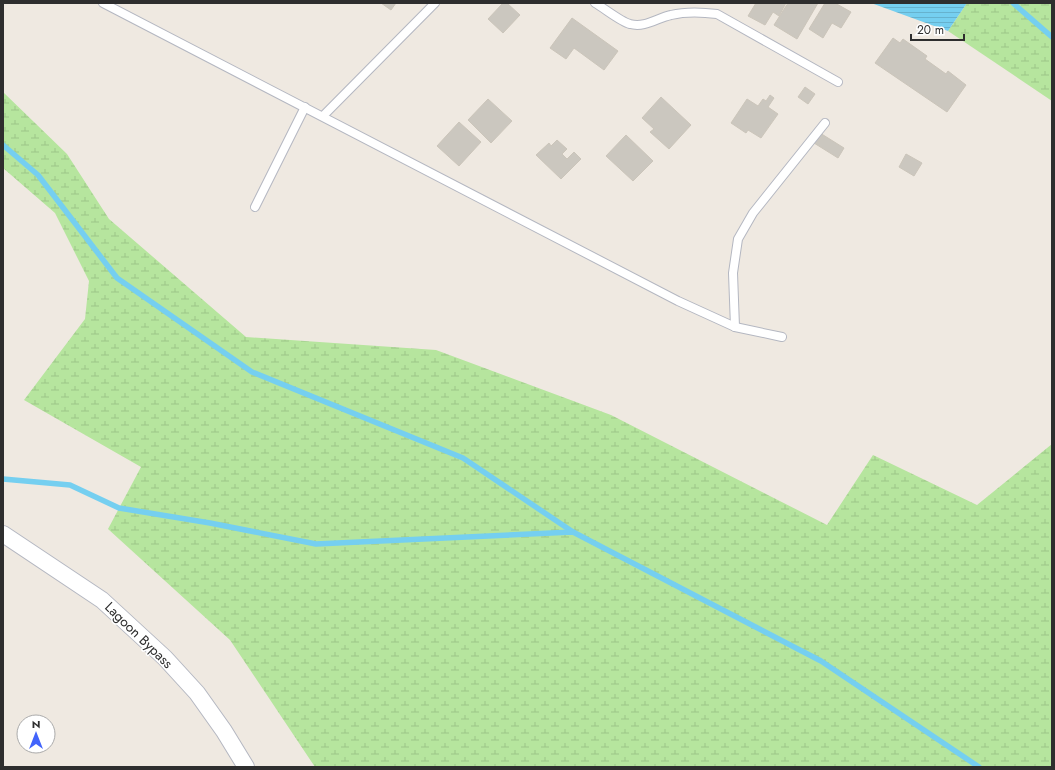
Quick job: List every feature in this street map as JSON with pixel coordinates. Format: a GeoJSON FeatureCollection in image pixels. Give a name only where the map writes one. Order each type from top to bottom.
{"type":"FeatureCollection","features":[{"type":"Feature","properties":{"kind":"street","name":"Lagoon Bypass"},"geometry":{"type":"LineString","coordinates":[[3,534],[102,600],[165,658],[197,694],[224,731],[246,767]]}},
{"type":"Feature","properties":{"kind":"lane"},"geometry":{"type":"LineString","coordinates":[[102,3],[678,301],[735,327],[782,337]]}},
{"type":"Feature","properties":{"kind":"lane"},"geometry":{"type":"LineString","coordinates":[[323,116],[435,3]]}},
{"type":"Feature","properties":{"kind":"lane"},"geometry":{"type":"LineString","coordinates":[[595,3],[630,24],[652,23],[669,15],[684,12],[698,11],[718,14],[838,82]]}},
{"type":"Feature","properties":{"kind":"lane"},"geometry":{"type":"LineString","coordinates":[[255,206],[306,108]]}},
{"type":"Feature","properties":{"kind":"lane"},"geometry":{"type":"LineString","coordinates":[[735,327],[732,273],[738,239],[753,213],[825,123]]}},
{"type":"Feature","properties":{"kind":"green space"},"geometry":{"type":"Polygon","coordinates":[[[967,3],[1052,3],[1052,101],[948,31],[967,3]]]}},
{"type":"Feature","properties":{"kind":"green space"},"geometry":{"type":"Polygon","coordinates":[[[3,92],[67,154],[109,219],[246,337],[436,350],[611,415],[827,525],[873,455],[977,505],[1052,444],[1052,767],[315,767],[230,640],[108,529],[141,467],[24,400],[85,319],[89,281],[55,213],[3,168],[3,92]]]}},
{"type":"Feature","properties":{"kind":"water"},"geometry":{"type":"Polygon","coordinates":[[[871,3],[967,3],[948,31],[871,3]]]}},
{"type":"Feature","properties":{"kind":"building"},"geometry":{"type":"Polygon","coordinates":[[[381,3],[396,3],[391,10],[381,3]]]}},
{"type":"Feature","properties":{"kind":"building"},"geometry":{"type":"Polygon","coordinates":[[[503,3],[507,3],[520,15],[503,33],[488,19],[503,3]]]}},
{"type":"Feature","properties":{"kind":"building"},"geometry":{"type":"Polygon","coordinates":[[[756,3],[786,3],[779,16],[773,12],[765,25],[748,16],[756,3]]]}},
{"type":"Feature","properties":{"kind":"building"},"geometry":{"type":"Polygon","coordinates":[[[788,3],[818,3],[797,39],[774,25],[788,3]]]}},
{"type":"Feature","properties":{"kind":"building"},"geometry":{"type":"Polygon","coordinates":[[[825,3],[835,3],[851,12],[841,28],[832,23],[823,38],[809,29],[825,3]]]}},
{"type":"Feature","properties":{"kind":"building"},"geometry":{"type":"Polygon","coordinates":[[[572,18],[618,51],[604,70],[574,48],[566,59],[550,48],[572,18]]]}},
{"type":"Feature","properties":{"kind":"building"},"geometry":{"type":"Polygon","coordinates":[[[893,38],[900,43],[903,39],[927,56],[925,59],[946,74],[948,71],[966,85],[947,112],[875,63],[893,38]]]}},
{"type":"Feature","properties":{"kind":"building"},"geometry":{"type":"Polygon","coordinates":[[[805,87],[815,94],[808,104],[798,97],[805,87]]]}},
{"type":"Feature","properties":{"kind":"building"},"geometry":{"type":"Polygon","coordinates":[[[770,95],[774,98],[768,107],[778,114],[761,138],[748,130],[746,133],[731,123],[747,99],[758,106],[763,99],[766,101],[770,95]]]}},
{"type":"Feature","properties":{"kind":"building"},"geometry":{"type":"Polygon","coordinates":[[[661,97],[691,125],[669,149],[650,132],[654,129],[642,118],[661,97]]]}},
{"type":"Feature","properties":{"kind":"building"},"geometry":{"type":"Polygon","coordinates":[[[488,99],[512,121],[491,143],[468,120],[488,99]]]}},
{"type":"Feature","properties":{"kind":"building"},"geometry":{"type":"Polygon","coordinates":[[[459,122],[481,142],[459,166],[437,146],[459,122]]]}},
{"type":"Feature","properties":{"kind":"building"},"geometry":{"type":"Polygon","coordinates":[[[820,133],[844,148],[838,158],[814,143],[820,133]]]}},
{"type":"Feature","properties":{"kind":"building"},"geometry":{"type":"Polygon","coordinates":[[[626,135],[653,161],[633,181],[606,156],[626,135]]]}},
{"type":"Feature","properties":{"kind":"building"},"geometry":{"type":"Polygon","coordinates":[[[557,140],[567,149],[562,154],[567,159],[574,152],[581,159],[561,179],[536,155],[549,143],[551,146],[557,140]]]}},
{"type":"Feature","properties":{"kind":"building"},"geometry":{"type":"Polygon","coordinates":[[[906,154],[922,163],[914,176],[899,167],[906,154]]]}},
{"type":"Feature","properties":{"kind":"waterway"},"geometry":{"type":"LineString","coordinates":[[1013,3],[1052,37]]}},
{"type":"Feature","properties":{"kind":"waterway"},"geometry":{"type":"LineString","coordinates":[[3,145],[38,175],[117,278],[252,372],[463,458],[573,532]]}},
{"type":"Feature","properties":{"kind":"waterway"},"geometry":{"type":"LineString","coordinates":[[3,479],[70,485],[119,508],[210,523],[316,544],[573,532],[821,661],[979,767]]}}]}
